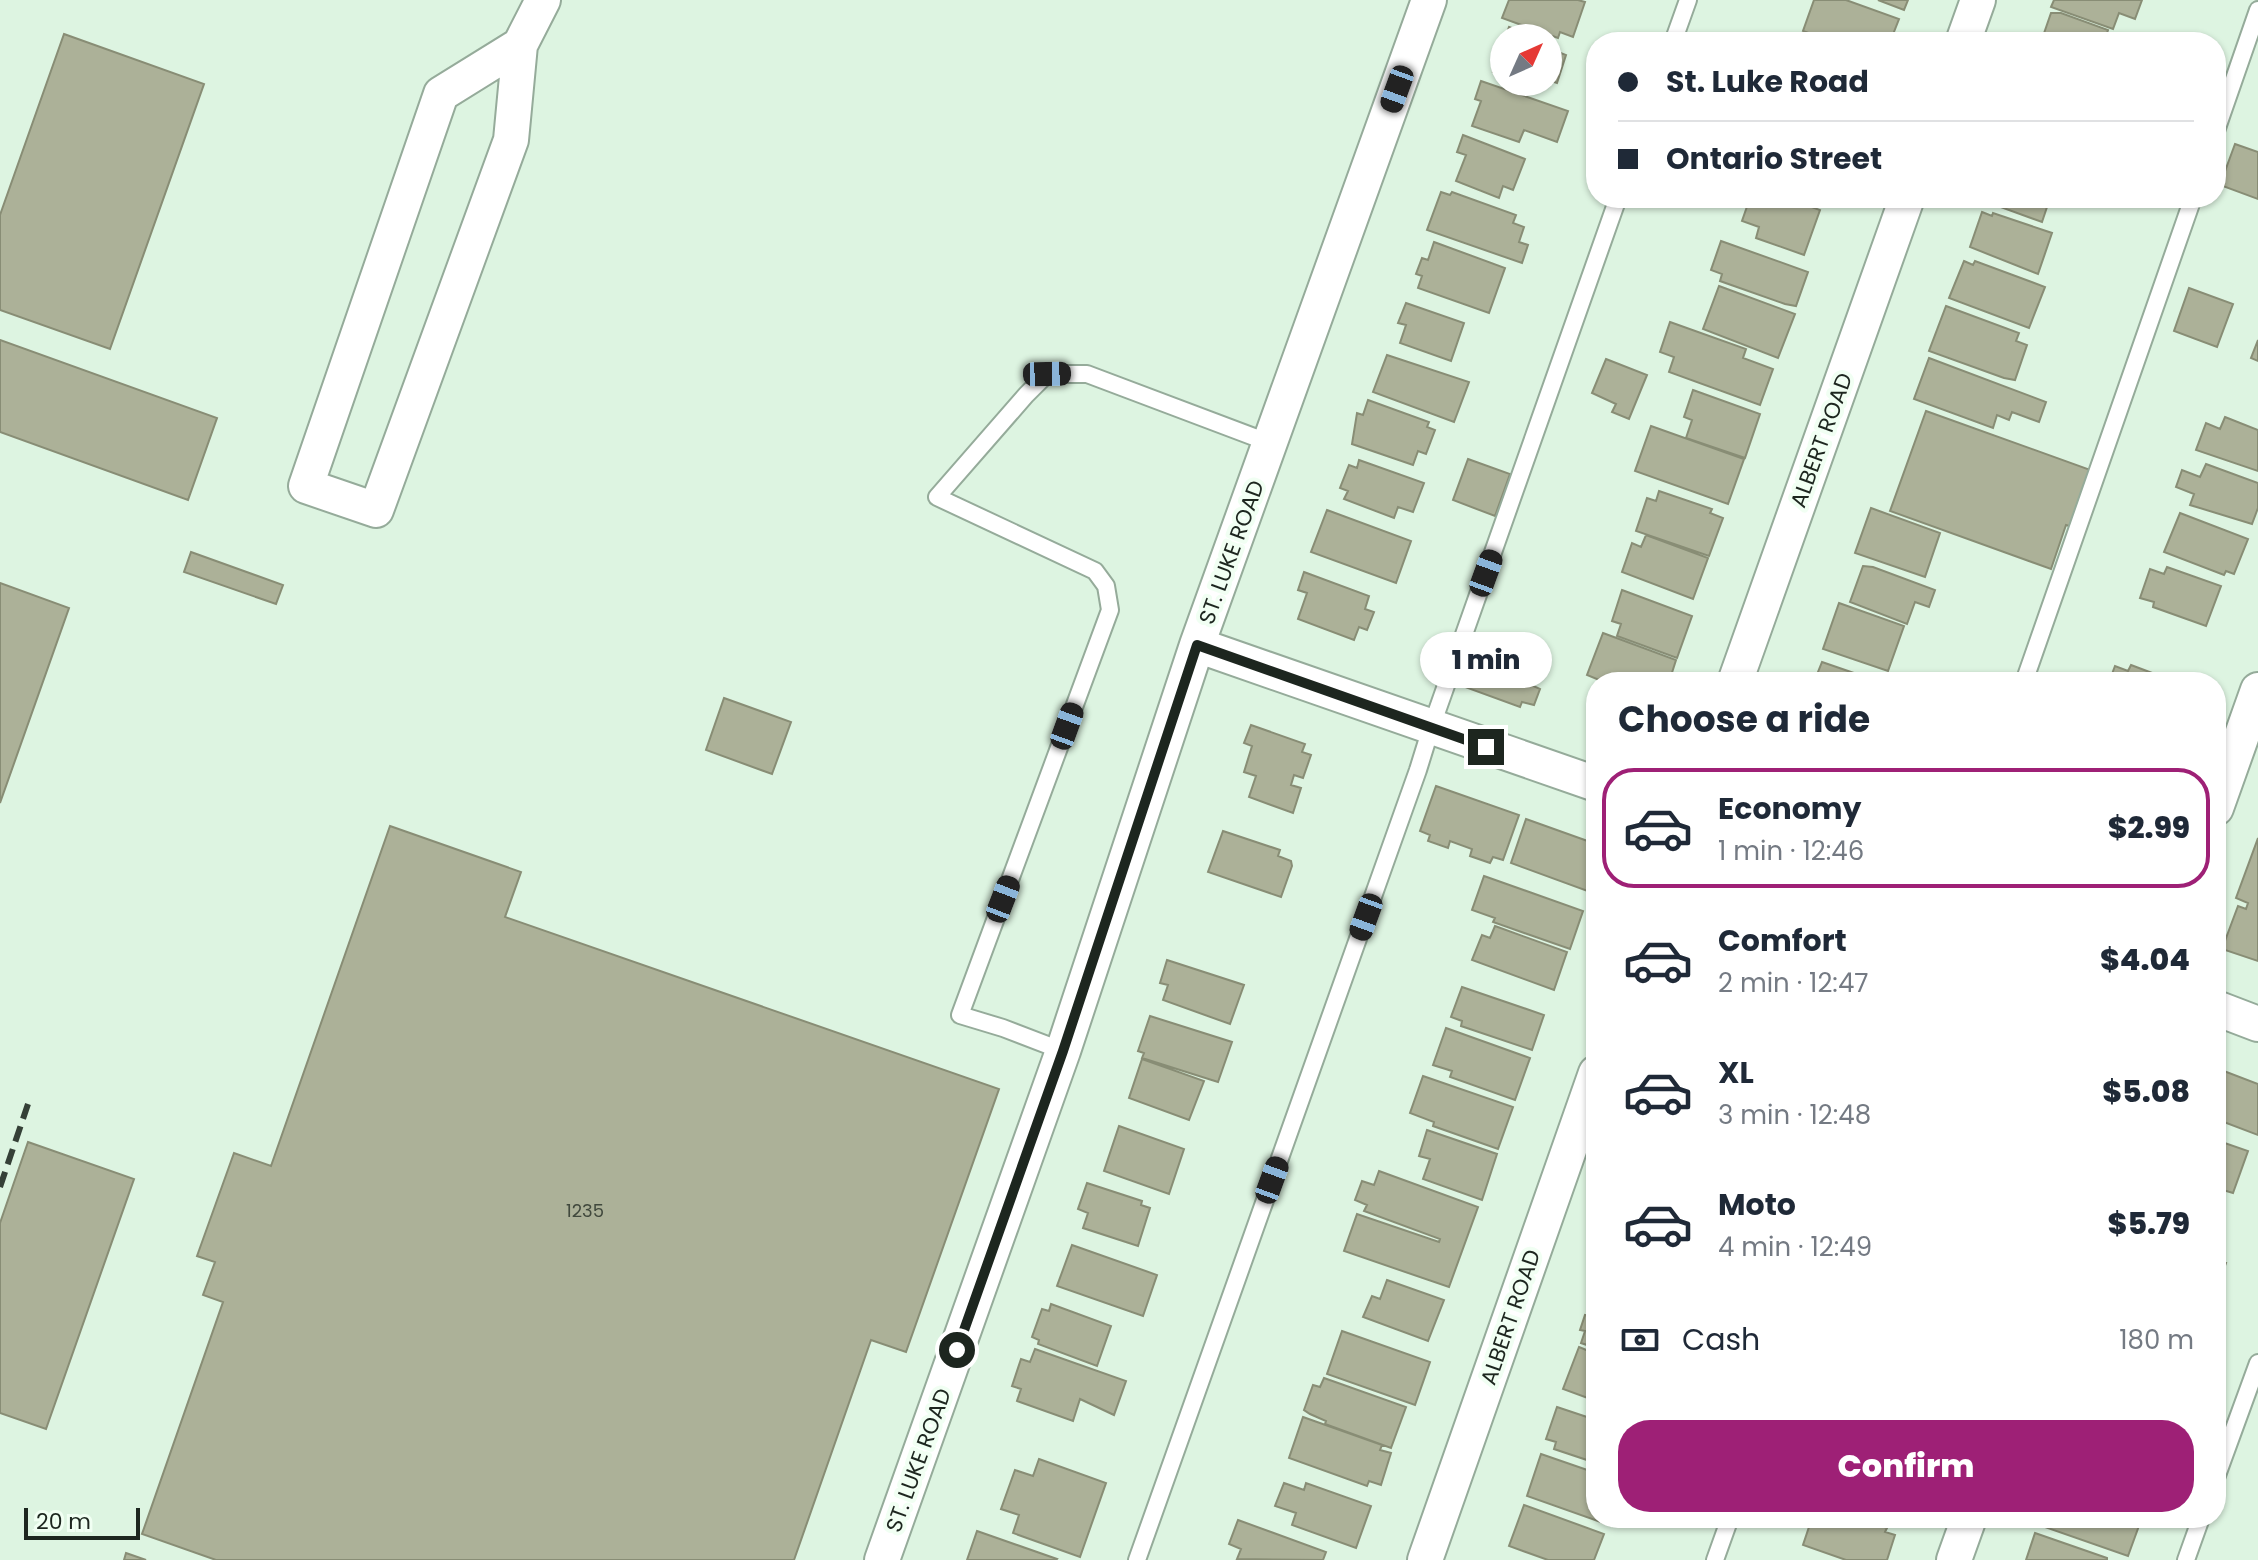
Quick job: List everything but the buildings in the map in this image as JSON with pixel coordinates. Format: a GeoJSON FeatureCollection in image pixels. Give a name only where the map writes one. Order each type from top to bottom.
{"type":"FeatureCollection","features":[{"type":"Feature","properties":{"kind":"street"},"geometry":{"type":"LineString","coordinates":[[520,45],[441,94],[306,486],[376,510],[511,140],[520,45],[543,0]]}},
{"type":"Feature","properties":{"kind":"street","name":"ST. LUKE ROAD"},"geometry":{"type":"LineString","coordinates":[[882,1560],[1063,1051],[1197,645],[1429,0]]}},
{"type":"Feature","properties":{"kind":"street"},"geometry":{"type":"LineString","coordinates":[[1967,32],[1978,0]]}},
{"type":"Feature","properties":{"kind":"street","name":"ALBERT ROAD"},"geometry":{"type":"LineString","coordinates":[[1739,672],[1903,208]]}},
{"type":"Feature","properties":{"kind":"street"},"geometry":{"type":"LineString","coordinates":[[1197,645],[1586,781]]}},
{"type":"Feature","properties":{"kind":"street"},"geometry":{"type":"LineString","coordinates":[[2226,780],[2258,690]]}},
{"type":"Feature","properties":{"kind":"street"},"geometry":{"type":"LineString","coordinates":[[2226,1012],[2258,1024]]}},
{"type":"Feature","properties":{"kind":"street","name":"ALBERT ROAD"},"geometry":{"type":"LineString","coordinates":[[1425,1560],[1586,1101]]}},
{"type":"Feature","properties":{"kind":"street"},"geometry":{"type":"LineString","coordinates":[[1954,1560],[1965,1528]]}},
{"type":"Feature","properties":{"kind":"lane"},"geometry":{"type":"LineString","coordinates":[[1677,32],[1688,0]]}},
{"type":"Feature","properties":{"kind":"lane"},"geometry":{"type":"LineString","coordinates":[[2226,102],[2258,10]]}},
{"type":"Feature","properties":{"kind":"lane"},"geometry":{"type":"LineString","coordinates":[[1137,1560],[1614,208]]}},
{"type":"Feature","properties":{"kind":"lane"},"geometry":{"type":"LineString","coordinates":[[2027,672],[2190,208]]}},
{"type":"Feature","properties":{"kind":"lane"},"geometry":{"type":"LineString","coordinates":[[1063,1051],[960,1015],[1110,610],[1106,586],[1095,571],[937,497],[1047,374],[1087,374],[1270,443]]}},
{"type":"Feature","properties":{"kind":"lane"},"geometry":{"type":"LineString","coordinates":[[2226,1451],[2258,1363]]}},
{"type":"Feature","properties":{"kind":"lane"},"geometry":{"type":"LineString","coordinates":[[1715,1560],[1726,1528]]}},
{"type":"Feature","properties":{"kind":"lane"},"geometry":{"type":"LineString","coordinates":[[2186,1560],[2197,1528]]}},
{"type":"Feature","properties":{"kind":"railway"},"geometry":{"type":"LineString","coordinates":[[0,1187],[28,1104]]}},
{"type":"Feature","properties":{"kind":"route"},"geometry":{"type":"LineString","coordinates":[[957,1350],[1063,1051],[1197,645],[1486,747]]}}]}
